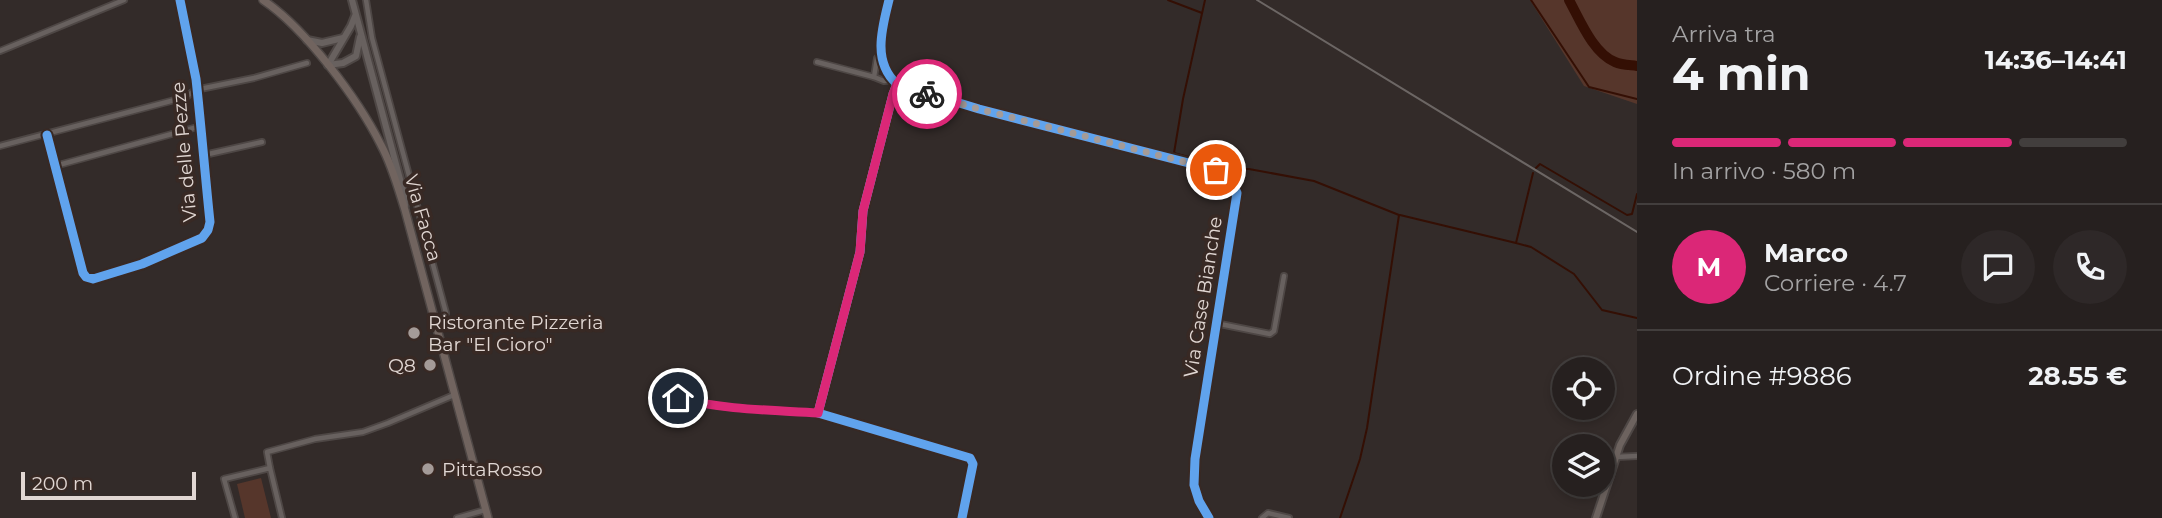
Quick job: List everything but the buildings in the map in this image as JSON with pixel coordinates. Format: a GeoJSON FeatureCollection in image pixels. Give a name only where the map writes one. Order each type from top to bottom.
{"type":"FeatureCollection","features":[{"type":"Feature","properties":{"kind":"main road","name":"Via Facca"},"geometry":{"type":"LineString","coordinates":[[263,0],[306,40],[328,65],[381,145],[405,210],[486,514]]}},
{"type":"Feature","properties":{"kind":"main road"},"geometry":{"type":"LineString","coordinates":[[1595,518],[1616,457],[1637,414]]}},
{"type":"Feature","properties":{"kind":"street"},"geometry":{"type":"LineString","coordinates":[[0,51],[124,0]]}},
{"type":"Feature","properties":{"kind":"street","name":"Via delle Pezze"},"geometry":{"type":"LineString","coordinates":[[47,135],[86,277],[93,279],[142,264],[202,238],[210,222],[199,97],[195,90],[180,0]]}},
{"type":"Feature","properties":{"kind":"street"},"geometry":{"type":"LineString","coordinates":[[352,0],[404,194],[405,210]]}},
{"type":"Feature","properties":{"kind":"street"},"geometry":{"type":"LineString","coordinates":[[366,0],[372,38],[446,313]]}},
{"type":"Feature","properties":{"kind":"street"},"geometry":{"type":"LineString","coordinates":[[874,77],[889,0]]}},
{"type":"Feature","properties":{"kind":"street"},"geometry":{"type":"LineString","coordinates":[[328,65],[355,14]]}},
{"type":"Feature","properties":{"kind":"street"},"geometry":{"type":"LineString","coordinates":[[328,65],[343,63],[356,56],[360,32]]}},
{"type":"Feature","properties":{"kind":"street"},"geometry":{"type":"LineString","coordinates":[[306,40],[334,41],[345,37]]}},
{"type":"Feature","properties":{"kind":"street","name":"Via Case Bianche"},"geometry":{"type":"LineString","coordinates":[[880,55],[892,80],[897,84],[979,109],[1216,170],[1231,180],[1237,193],[1195,459],[1194,485],[1209,518]]}},
{"type":"Feature","properties":{"kind":"street","name":"Via Case Bianche"},"geometry":{"type":"LineString","coordinates":[[817,62],[884,81],[892,80]]}},
{"type":"Feature","properties":{"kind":"street","name":"Via delle Pezze"},"geometry":{"type":"LineString","coordinates":[[0,146],[187,97],[195,90],[254,78],[307,63]]}},
{"type":"Feature","properties":{"kind":"street"},"geometry":{"type":"LineString","coordinates":[[818,413],[860,252],[863,211],[897,84]]}},
{"type":"Feature","properties":{"kind":"street","name":"Via delle Pezze"},"geometry":{"type":"LineString","coordinates":[[55,166],[201,126]]}},
{"type":"Feature","properties":{"kind":"street","name":"Via delle Pezze"},"geometry":{"type":"LineString","coordinates":[[204,155],[262,142]]}},
{"type":"Feature","properties":{"kind":"street"},"geometry":{"type":"LineString","coordinates":[[1215,323],[1270,334],[1275,331],[1284,275]]}},
{"type":"Feature","properties":{"kind":"street"},"geometry":{"type":"LineString","coordinates":[[282,518],[267,452],[315,439],[363,432],[455,394]]}},
{"type":"Feature","properties":{"kind":"street"},"geometry":{"type":"LineString","coordinates":[[678,398],[700,404],[818,413],[970,458],[973,464],[962,518]]}},
{"type":"Feature","properties":{"kind":"street"},"geometry":{"type":"LineString","coordinates":[[1616,457],[1637,456]]}},
{"type":"Feature","properties":{"kind":"street"},"geometry":{"type":"LineString","coordinates":[[235,518],[224,479],[270,468]]}},
{"type":"Feature","properties":{"kind":"street"},"geometry":{"type":"LineString","coordinates":[[1262,518],[1268,513],[1289,518]]}},
{"type":"Feature","properties":{"kind":"street"},"geometry":{"type":"LineString","coordinates":[[457,518],[486,514]]}},
{"type":"Feature","properties":{"kind":"shaded area"},"geometry":{"type":"Polygon","coordinates":[[[1530,0],[1637,0],[1637,104],[1584,86],[1530,0]]]}},
{"type":"Feature","properties":{"kind":"shaded area"},"geometry":{"type":"Polygon","coordinates":[[[261,478],[271,518],[245,518],[237,484],[261,478]]]}},
{"type":"Feature","properties":{"kind":"waterway"},"geometry":{"type":"LineString","coordinates":[[1168,0],[1202,13]]}},
{"type":"Feature","properties":{"kind":"waterway"},"geometry":{"type":"LineString","coordinates":[[1205,0],[1174,153],[1231,169],[1249,169],[1314,181],[1399,215],[1367,428],[1360,459],[1340,518]]}},
{"type":"Feature","properties":{"kind":"waterway"},"geometry":{"type":"LineString","coordinates":[[1531,0],[1589,87],[1637,99]]}},
{"type":"Feature","properties":{"kind":"waterway"},"geometry":{"type":"LineString","coordinates":[[1569,0],[1588,35],[1607,58],[1637,66]]}},
{"type":"Feature","properties":{"kind":"waterway"},"geometry":{"type":"LineString","coordinates":[[1536,168],[1540,164],[1627,215],[1632,214],[1637,194]]}},
{"type":"Feature","properties":{"kind":"waterway"},"geometry":{"type":"LineString","coordinates":[[1533,173],[1516,243],[1531,247],[1574,274],[1602,310],[1637,318]]}},
{"type":"Feature","properties":{"kind":"waterway"},"geometry":{"type":"LineString","coordinates":[[1400,215],[1516,243]]}},
{"type":"Feature","properties":{"kind":"railway"},"geometry":{"type":"LineString","coordinates":[[1257,0],[1637,232]]}},
{"type":"Feature","properties":{"kind":"cycle path"},"geometry":{"type":"LineString","coordinates":[[47,135],[86,277],[93,279],[142,264],[202,238],[210,222],[196,79],[180,0]]}},
{"type":"Feature","properties":{"kind":"cycle path"},"geometry":{"type":"LineString","coordinates":[[889,0],[882,33],[882,55],[884,66],[897,84],[979,109],[1216,170],[1231,180],[1237,193],[1195,459],[1194,485],[1209,518]]}},
{"type":"Feature","properties":{"kind":"cycle path"},"geometry":{"type":"LineString","coordinates":[[897,84],[863,211],[860,252],[818,413],[970,458],[973,464],[962,518]]}},
{"type":"Feature","properties":{"kind":"way so far"},"geometry":{"type":"LineString","coordinates":[[927,94],[1216,170]]}},
{"type":"Feature","properties":{"kind":"place","name":"Ristorante Pizzeria Bar \"El Cioro\""},"geometry":{"type":"Point","coordinates":[414,333]}},
{"type":"Feature","properties":{"kind":"place","name":"Q8"},"geometry":{"type":"Point","coordinates":[430,365]}},
{"type":"Feature","properties":{"kind":"place","name":"PittaRosso"},"geometry":{"type":"Point","coordinates":[428,469]}},
{"type":"Feature","properties":{"kind":"route"},"geometry":{"type":"LineString","coordinates":[[678,398],[700,404],[818,413],[860,252],[863,211],[893,94],[897,84],[927,94]]}}]}
